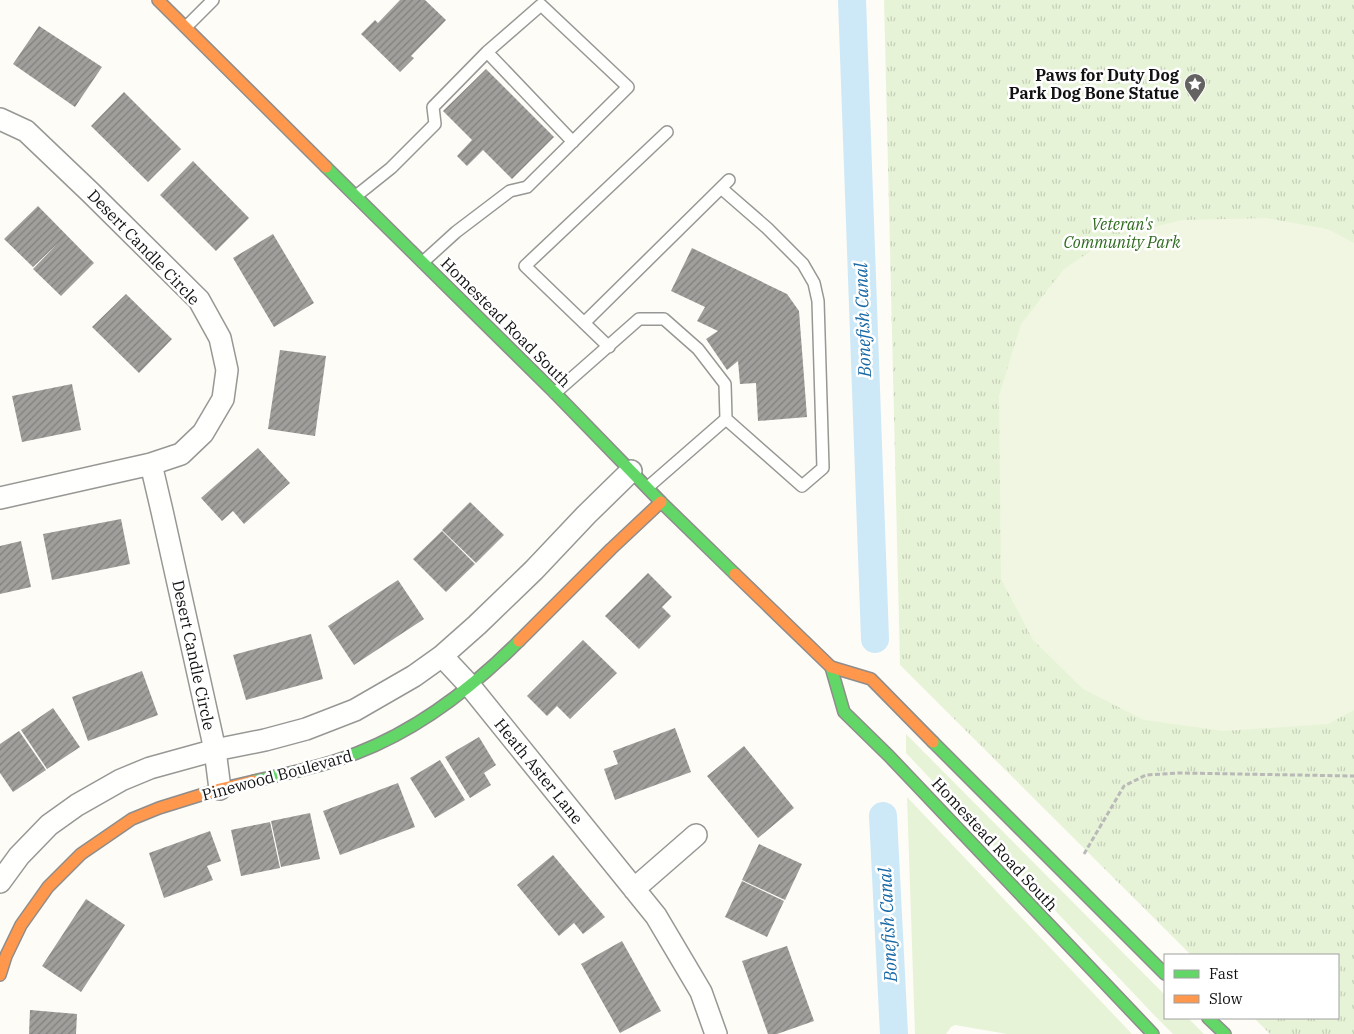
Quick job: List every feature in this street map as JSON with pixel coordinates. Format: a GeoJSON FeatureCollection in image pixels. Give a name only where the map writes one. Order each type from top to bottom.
{"type":"FeatureCollection","features":[{"type":"Feature","properties":{"kind":"main road","name":"Homestead Road South"},"geometry":{"type":"LineString","coordinates":[[158,0],[555,393],[662,502],[831,667],[871,679],[1164,973]]}},
{"type":"Feature","properties":{"kind":"main road","name":"Pinewood Boulevard"},"geometry":{"type":"LineString","coordinates":[[0,975],[6,956],[21,925],[48,887],[81,854],[132,819],[159,808],[220,789],[313,768],[358,753],[388,740],[434,713],[493,667],[610,549],[662,502]]}},
{"type":"Feature","properties":{"kind":"main road","name":"Homestead Road South"},"geometry":{"type":"LineString","coordinates":[[831,667],[844,712],[1153,1034]]}},
{"type":"Feature","properties":{"kind":"main road"},"geometry":{"type":"LineString","coordinates":[[1209,1019],[1224,1034]]}},
{"type":"Feature","properties":{"kind":"street","name":"Desert Candle Circle"},"geometry":{"type":"LineString","coordinates":[[0,119],[26,131],[199,300],[220,338],[227,370],[223,400],[203,433],[180,454],[150,464],[0,498]]}},
{"type":"Feature","properties":{"kind":"street","name":"Desert Candle Circle"},"geometry":{"type":"LineString","coordinates":[[150,464],[215,750],[220,789]]}},
{"type":"Feature","properties":{"kind":"street"},"geometry":{"type":"LineString","coordinates":[[0,882],[19,856],[49,825],[77,805],[128,777],[150,768],[215,750],[306,729],[355,710],[414,676],[442,656],[477,625],[632,471]]}},
{"type":"Feature","properties":{"kind":"street","name":"Heath Aster Lane"},"geometry":{"type":"LineString","coordinates":[[442,656],[470,686],[656,916],[701,992],[716,1034]]}},
{"type":"Feature","properties":{"kind":"street"},"geometry":{"type":"LineString","coordinates":[[634,889],[696,835]]}},
{"type":"Feature","properties":{"kind":"lane"},"geometry":{"type":"LineString","coordinates":[[186,28],[213,0]]}},
{"type":"Feature","properties":{"kind":"lane"},"geometry":{"type":"LineString","coordinates":[[356,196],[391,168],[435,124],[433,107],[487,52],[541,6],[628,87],[527,187],[510,191],[456,232],[423,262]]}},
{"type":"Feature","properties":{"kind":"lane"},"geometry":{"type":"LineString","coordinates":[[487,52],[573,142]]}},
{"type":"Feature","properties":{"kind":"lane"},"geometry":{"type":"LineString","coordinates":[[609,347],[525,266],[667,132]]}},
{"type":"Feature","properties":{"kind":"lane"},"geometry":{"type":"LineString","coordinates":[[555,393],[639,319],[664,319],[698,348],[726,384],[726,419],[802,486],[823,468],[818,301],[814,283],[803,264],[725,184],[584,323]]}},
{"type":"Feature","properties":{"kind":"lane"},"geometry":{"type":"LineString","coordinates":[[648,487],[726,419]]}},
{"type":"Feature","properties":{"kind":"path"},"geometry":{"type":"LineString","coordinates":[[1083,856],[1124,786],[1146,775],[1179,773],[1354,776]]}},
{"type":"Feature","properties":{"kind":"green space","name":"Veteran's Community Park"},"geometry":{"type":"Polygon","coordinates":[[[884,0],[1354,0],[1354,1034],[1270,1034],[1255,1019],[1339,1019],[1339,954],[1190,954],[900,665],[884,0]]]}},
{"type":"Feature","properties":{"kind":"green space"},"geometry":{"type":"Polygon","coordinates":[[[1266,218],[1328,229],[1354,243],[1354,710],[1328,724],[1224,731],[1144,720],[1083,689],[1033,640],[1001,579],[999,396],[1021,324],[1064,269],[1110,238],[1182,220],[1266,218]]]}},
{"type":"Feature","properties":{"kind":"green space"},"geometry":{"type":"Polygon","coordinates":[[[906,734],[1164,994],[1164,1019],[1189,1019],[1204,1034],[1173,1034],[906,753],[906,734]]]}},
{"type":"Feature","properties":{"kind":"green space"},"geometry":{"type":"Polygon","coordinates":[[[907,797],[1132,1034],[1007,1034],[955,1025],[946,1034],[915,1034],[907,797]]]}},
{"type":"Feature","properties":{"kind":"building"},"geometry":{"type":"Polygon","coordinates":[[[400,0],[425,0],[446,20],[411,56],[414,58],[400,72],[361,34],[375,20],[378,23],[400,0]]]}},
{"type":"Feature","properties":{"kind":"building"},"geometry":{"type":"Polygon","coordinates":[[[39,26],[102,67],[75,107],[13,64],[39,26]]]}},
{"type":"Feature","properties":{"kind":"building"},"geometry":{"type":"Polygon","coordinates":[[[486,69],[554,137],[512,179],[483,150],[467,166],[457,156],[472,140],[443,111],[486,69]]]}},
{"type":"Feature","properties":{"kind":"building"},"geometry":{"type":"Polygon","coordinates":[[[124,92],[181,149],[148,182],[91,126],[124,92]]]}},
{"type":"Feature","properties":{"kind":"building"},"geometry":{"type":"Polygon","coordinates":[[[193,161],[249,218],[216,251],[160,195],[193,161]]]}},
{"type":"Feature","properties":{"kind":"building"},"geometry":{"type":"Polygon","coordinates":[[[38,206],[94,263],[61,296],[33,269],[58,243],[33,267],[4,239],[38,206]]]}},
{"type":"Feature","properties":{"kind":"building"},"geometry":{"type":"Polygon","coordinates":[[[273,234],[314,303],[274,327],[233,258],[273,234]]]}},
{"type":"Feature","properties":{"kind":"building"},"geometry":{"type":"Polygon","coordinates":[[[692,248],[787,294],[799,311],[807,417],[758,421],[756,383],[740,384],[738,361],[727,370],[706,339],[718,331],[697,321],[705,307],[671,291],[692,248]]]}},
{"type":"Feature","properties":{"kind":"building"},"geometry":{"type":"Polygon","coordinates":[[[126,294],[172,339],[139,373],[92,327],[126,294]]]}},
{"type":"Feature","properties":{"kind":"building"},"geometry":{"type":"Polygon","coordinates":[[[280,350],[326,356],[315,436],[268,429],[280,350]]]}},
{"type":"Feature","properties":{"kind":"building"},"geometry":{"type":"Polygon","coordinates":[[[72,384],[81,430],[22,442],[12,396],[72,384]]]}},
{"type":"Feature","properties":{"kind":"building"},"geometry":{"type":"Polygon","coordinates":[[[258,448],[290,483],[244,524],[233,511],[222,521],[201,498],[258,448]]]}},
{"type":"Feature","properties":{"kind":"building"},"geometry":{"type":"Polygon","coordinates":[[[470,502],[504,535],[476,563],[442,530],[470,502]]]}},
{"type":"Feature","properties":{"kind":"building"},"geometry":{"type":"Polygon","coordinates":[[[121,519],[130,564],[52,580],[43,534],[121,519]]]}},
{"type":"Feature","properties":{"kind":"building"},"geometry":{"type":"Polygon","coordinates":[[[442,531],[475,564],[446,592],[413,559],[442,531]]]}},
{"type":"Feature","properties":{"kind":"building"},"geometry":{"type":"Polygon","coordinates":[[[21,541],[31,587],[0,594],[0,546],[21,541]]]}},
{"type":"Feature","properties":{"kind":"building"},"geometry":{"type":"Polygon","coordinates":[[[648,573],[672,597],[662,607],[671,616],[639,649],[605,616],[648,573]]]}},
{"type":"Feature","properties":{"kind":"building"},"geometry":{"type":"Polygon","coordinates":[[[398,580],[424,619],[354,665],[328,626],[398,580]]]}},
{"type":"Feature","properties":{"kind":"building"},"geometry":{"type":"Polygon","coordinates":[[[311,634],[323,679],[246,700],[233,655],[311,634]]]}},
{"type":"Feature","properties":{"kind":"building"},"geometry":{"type":"Polygon","coordinates":[[[583,640],[617,673],[570,719],[557,706],[547,716],[527,696],[583,640]]]}},
{"type":"Feature","properties":{"kind":"building"},"geometry":{"type":"Polygon","coordinates":[[[142,671],[158,715],[88,741],[72,697],[142,671]]]}},
{"type":"Feature","properties":{"kind":"building"},"geometry":{"type":"Polygon","coordinates":[[[53,708],[80,747],[47,769],[21,730],[53,708]]]}},
{"type":"Feature","properties":{"kind":"building"},"geometry":{"type":"Polygon","coordinates":[[[675,728],[691,772],[615,800],[604,769],[618,764],[613,751],[675,728]]]}},
{"type":"Feature","properties":{"kind":"building"},"geometry":{"type":"Polygon","coordinates":[[[19,731],[46,770],[13,792],[0,773],[0,744],[19,731]]]}},
{"type":"Feature","properties":{"kind":"building"},"geometry":{"type":"Polygon","coordinates":[[[479,737],[496,765],[484,773],[491,785],[470,798],[445,757],[479,737]]]}},
{"type":"Feature","properties":{"kind":"building"},"geometry":{"type":"Polygon","coordinates":[[[744,746],[794,808],[758,838],[707,776],[744,746]]]}},
{"type":"Feature","properties":{"kind":"building"},"geometry":{"type":"Polygon","coordinates":[[[440,760],[465,800],[435,818],[410,778],[440,760]]]}},
{"type":"Feature","properties":{"kind":"building"},"geometry":{"type":"Polygon","coordinates":[[[398,783],[415,827],[340,855],[323,811],[398,783]]]}},
{"type":"Feature","properties":{"kind":"building"},"geometry":{"type":"Polygon","coordinates":[[[310,813],[320,859],[281,867],[271,821],[310,813]]]}},
{"type":"Feature","properties":{"kind":"building"},"geometry":{"type":"Polygon","coordinates":[[[270,822],[280,868],[241,876],[231,830],[270,822]]]}},
{"type":"Feature","properties":{"kind":"building"},"geometry":{"type":"Polygon","coordinates":[[[210,831],[221,861],[207,866],[213,880],[164,898],[149,853],[210,831]]]}},
{"type":"Feature","properties":{"kind":"building"},"geometry":{"type":"Polygon","coordinates":[[[759,844],[802,864],[785,900],[742,880],[759,844]]]}},
{"type":"Feature","properties":{"kind":"building"},"geometry":{"type":"Polygon","coordinates":[[[553,855],[605,917],[583,934],[574,923],[559,936],[517,885],[553,855]]]}},
{"type":"Feature","properties":{"kind":"building"},"geometry":{"type":"Polygon","coordinates":[[[742,881],[784,901],[767,937],[725,917],[742,881]]]}},
{"type":"Feature","properties":{"kind":"building"},"geometry":{"type":"Polygon","coordinates":[[[86,899],[125,925],[81,992],[42,966],[86,899]]]}},
{"type":"Feature","properties":{"kind":"building"},"geometry":{"type":"Polygon","coordinates":[[[622,941],[661,1011],[620,1033],[581,964],[622,941]]]}},
{"type":"Feature","properties":{"kind":"building"},"geometry":{"type":"Polygon","coordinates":[[[787,946],[814,1021],[777,1034],[768,1034],[742,961],[787,946]]]}},
{"type":"Feature","properties":{"kind":"building"},"geometry":{"type":"Polygon","coordinates":[[[30,1010],[77,1014],[76,1034],[29,1034],[30,1010]]]}},
{"type":"Feature","properties":{"kind":"waterway","name":"Bonefish Canal"},"geometry":{"type":"LineString","coordinates":[[852,0],[875,639]]}},
{"type":"Feature","properties":{"kind":"waterway","name":"Bonefish Canal"},"geometry":{"type":"LineString","coordinates":[[883,816],[894,1034]]}},
{"type":"Feature","properties":{"kind":"traffic: fast"},"geometry":{"type":"LineString","coordinates":[[326,167],[735,574]]}},
{"type":"Feature","properties":{"kind":"traffic: fast"},"geometry":{"type":"LineString","coordinates":[[254,781],[345,758],[401,732],[422,720],[463,691],[519,641]]}},
{"type":"Feature","properties":{"kind":"traffic: fast"},"geometry":{"type":"LineString","coordinates":[[831,667],[844,712],[889,756],[1153,1034]]}},
{"type":"Feature","properties":{"kind":"traffic: fast"},"geometry":{"type":"LineString","coordinates":[[933,742],[1164,973]]}},
{"type":"Feature","properties":{"kind":"traffic: fast"},"geometry":{"type":"LineString","coordinates":[[1209,1019],[1225,1034]]}},
{"type":"Feature","properties":{"kind":"traffic: slow"},"geometry":{"type":"LineString","coordinates":[[158,0],[326,167]]}},
{"type":"Feature","properties":{"kind":"traffic: slow"},"geometry":{"type":"LineString","coordinates":[[519,641],[661,502]]}},
{"type":"Feature","properties":{"kind":"traffic: slow"},"geometry":{"type":"LineString","coordinates":[[735,574],[831,667],[871,679],[933,742]]}},
{"type":"Feature","properties":{"kind":"traffic: slow"},"geometry":{"type":"LineString","coordinates":[[0,975],[6,956],[21,925],[48,887],[81,854],[132,819],[159,808],[220,789],[254,781]]}},
{"type":"Feature","properties":{"kind":"place","name":"Paws for Duty Dog Park Dog Bone Statue"},"geometry":{"type":"Point","coordinates":[1195,103]}}]}
